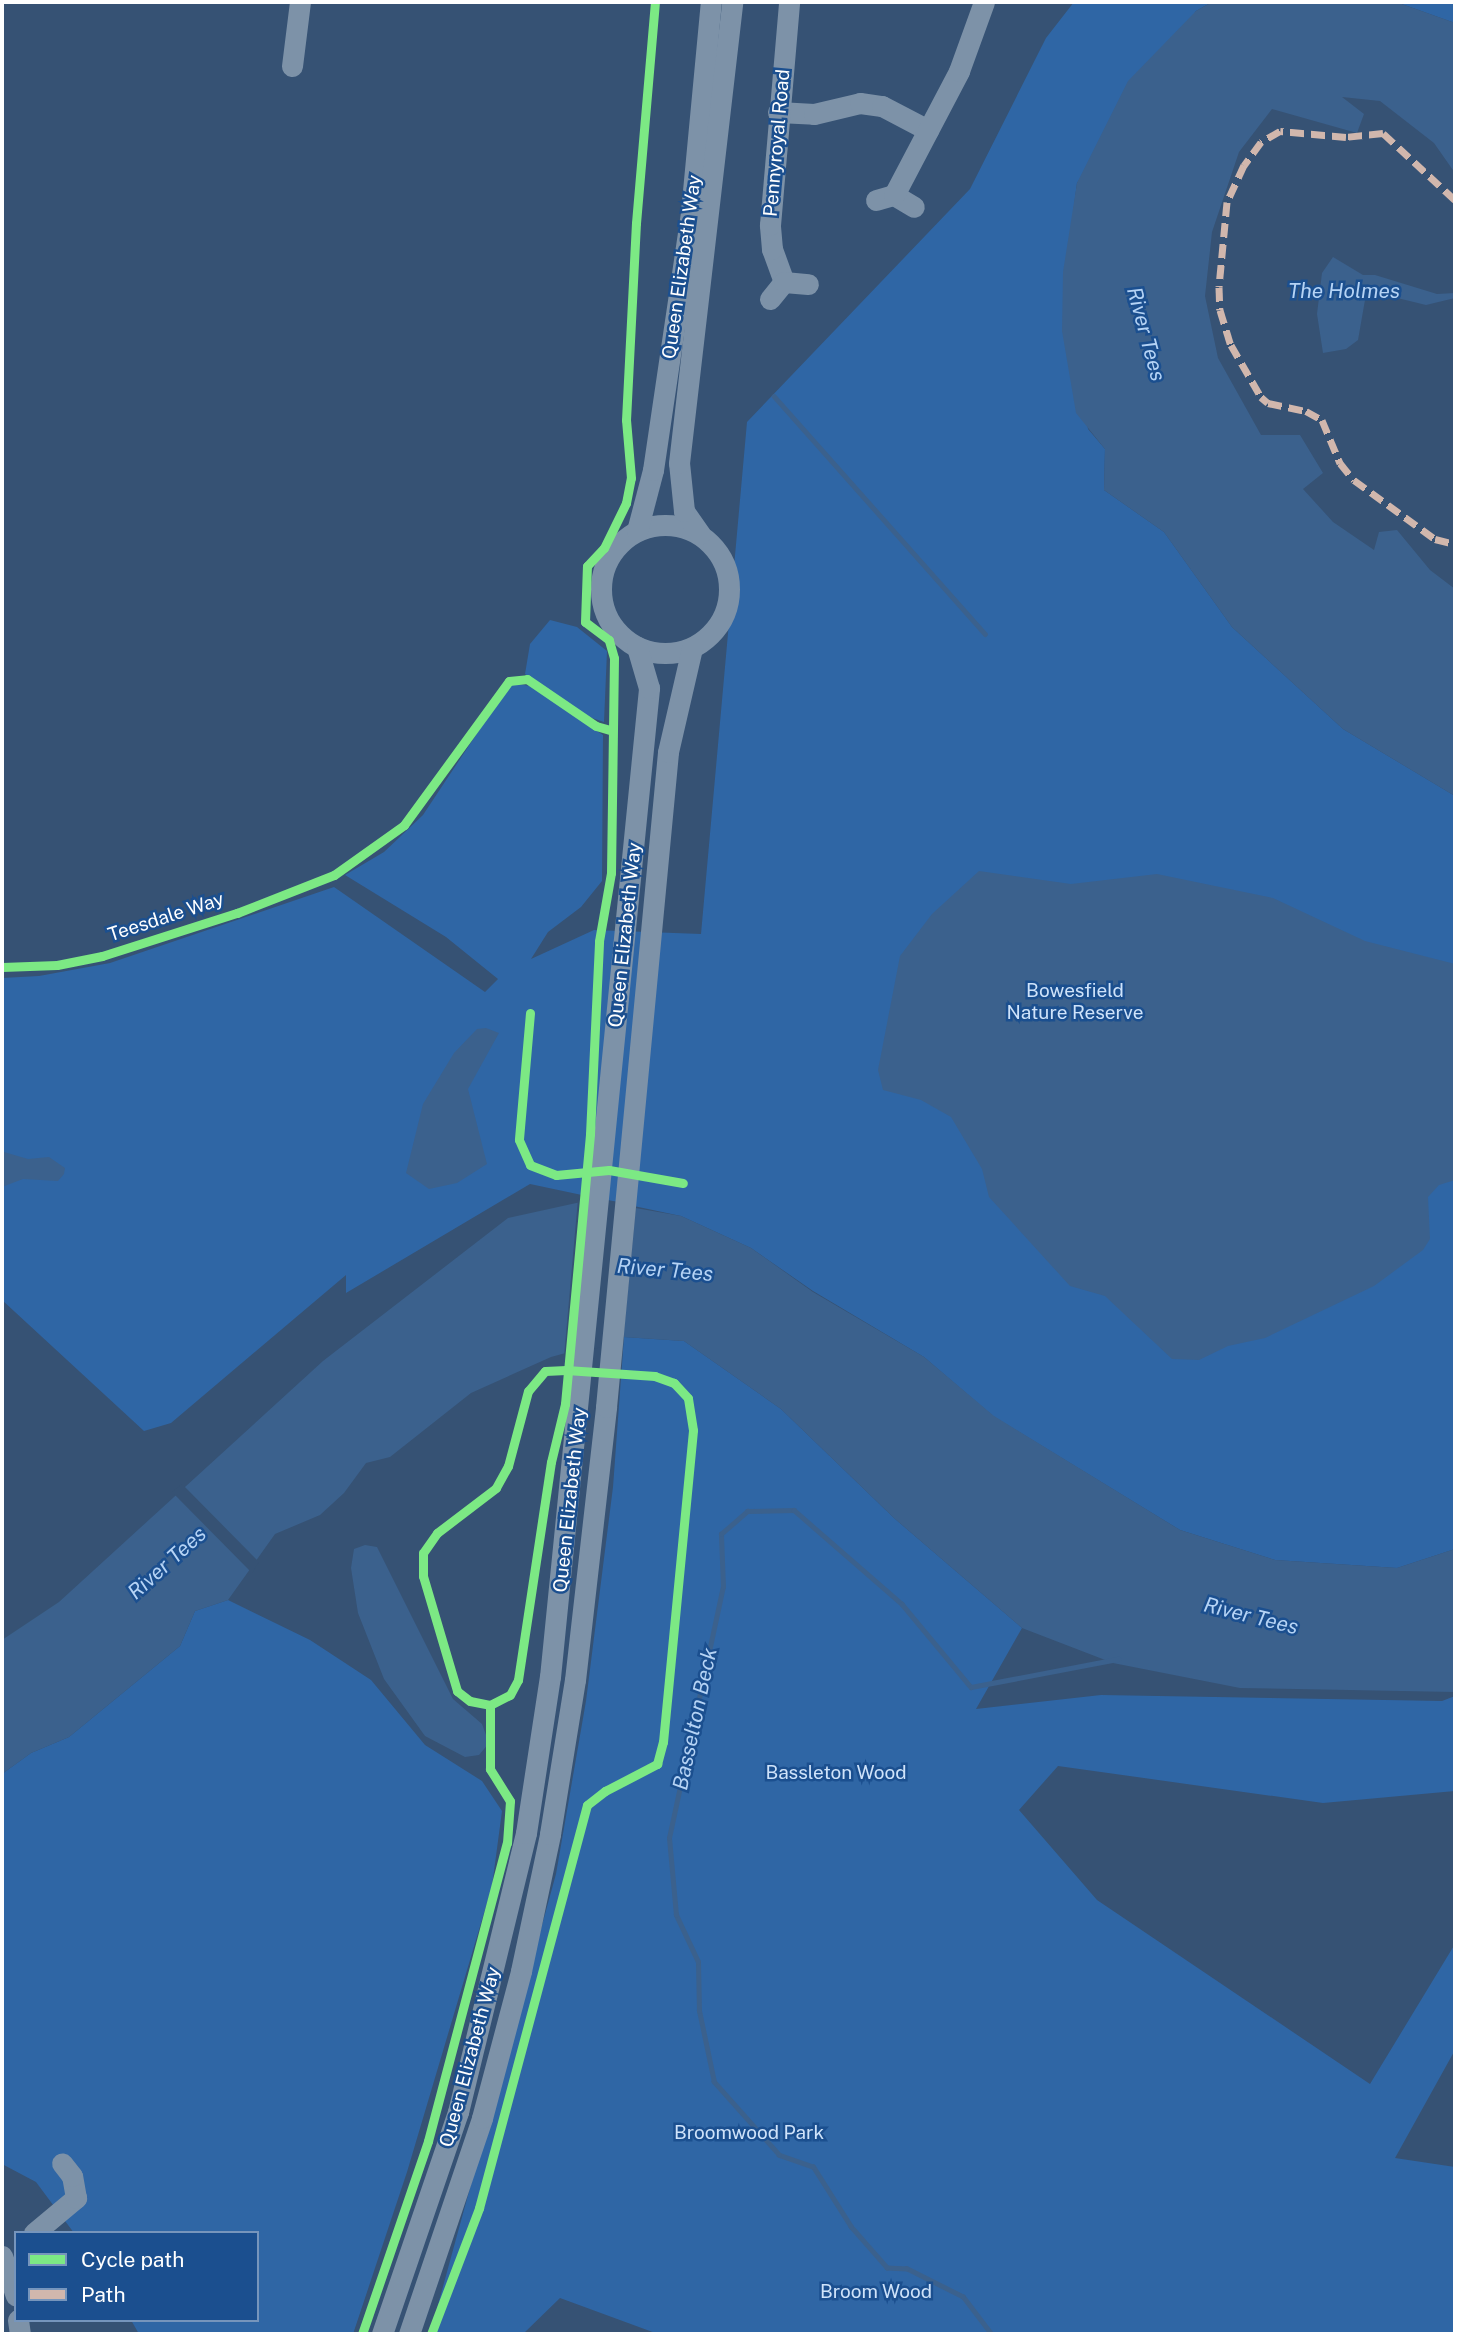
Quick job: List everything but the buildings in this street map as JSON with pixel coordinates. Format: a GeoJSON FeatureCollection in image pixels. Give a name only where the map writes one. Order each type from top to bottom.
{"type":"FeatureCollection","features":[{"type":"Feature","properties":{"kind":"street"},"geometry":{"type":"LineString","coordinates":[[292,66],[296,2]]}},
{"type":"Feature","properties":{"kind":"street","name":"Queen Elizabeth Way"},"geometry":{"type":"LineString","coordinates":[[638,531],[653,470],[691,212],[711,2]]}},
{"type":"Feature","properties":{"kind":"street","name":"Queen Elizabeth Way"},"geometry":{"type":"LineString","coordinates":[[700,534],[684,511],[679,463],[732,2]]}},
{"type":"Feature","properties":{"kind":"street","name":"Pennyroyal Road"},"geometry":{"type":"LineString","coordinates":[[789,2],[770,225],[777,291],[808,284]]}},
{"type":"Feature","properties":{"kind":"street"},"geometry":{"type":"LineString","coordinates":[[914,207],[885,198],[928,130],[960,71],[984,2]]}},
{"type":"Feature","properties":{"kind":"street"},"geometry":{"type":"LineString","coordinates":[[778,112],[814,114],[860,103],[882,106],[928,130]]}},
{"type":"Feature","properties":{"kind":"street"},"geometry":{"type":"LineString","coordinates":[[676,525],[700,534],[718,552],[730,588],[720,624],[692,648],[668,653],[637,647],[614,628],[601,593],[609,557],[638,531],[676,525]]}},
{"type":"Feature","properties":{"kind":"street","name":"Queen Elizabeth Way"},"geometry":{"type":"LineString","coordinates":[[382,2334],[458,2112],[526,1833],[550,1677],[580,1405],[649,688],[637,647]]}},
{"type":"Feature","properties":{"kind":"street","name":"Queen Elizabeth Way"},"geometry":{"type":"LineString","coordinates":[[409,2334],[482,2118],[521,1971],[575,1680],[606,1407],[668,752],[692,648]]}},
{"type":"Feature","properties":{"kind":"street"},"geometry":{"type":"LineString","coordinates":[[36,2231],[76,2198],[72,2176],[62,2164]]}},
{"type":"Feature","properties":{"kind":"street"},"geometry":{"type":"LineString","coordinates":[[7,2254],[14,2286]]}},
{"type":"Feature","properties":{"kind":"green space","name":"Bowesfield Nature Reserve"},"geometry":{"type":"Polygon","coordinates":[[[1074,2],[1212,2],[1196,11],[1077,183],[1065,274],[1088,429],[1105,449],[1104,490],[1164,532],[1232,627],[1343,729],[1455,796],[1455,1549],[1397,1568],[1275,1560],[1180,1530],[993,1416],[924,1357],[813,1291],[751,1248],[681,1216],[530,1184],[346,1293],[346,1275],[171,1423],[144,1431],[2,1300],[2,978],[39,976],[110,963],[334,887],[485,992],[498,979],[446,937],[345,875],[384,852],[423,815],[509,685],[518,684],[530,686],[603,735],[602,881],[581,907],[548,932],[531,959],[594,930],[701,934],[747,422],[970,189],[1046,38],[1074,2]]]}},
{"type":"Feature","properties":{"kind":"green space"},"geometry":{"type":"Polygon","coordinates":[[[1396,2],[1455,2],[1455,23],[1396,2]]]}},
{"type":"Feature","properties":{"kind":"green space"},"geometry":{"type":"Polygon","coordinates":[[[550,620],[577,627],[607,651],[604,722],[589,717],[525,674],[530,644],[550,620]]]}},
{"type":"Feature","properties":{"kind":"green space"},"geometry":{"type":"Polygon","coordinates":[[[624,1337],[684,1341],[781,1409],[894,1518],[1022,1628],[976,1709],[1101,1695],[1442,1701],[1455,1696],[1455,1791],[1323,1803],[1058,1766],[1019,1810],[1097,1900],[1370,2084],[1455,1944],[1455,2050],[1395,2158],[1455,2167],[1455,2334],[658,2334],[560,2298],[523,2334],[430,2334],[556,1874],[586,1701],[613,1487],[624,1337]]]}},
{"type":"Feature","properties":{"kind":"green space"},"geometry":{"type":"Polygon","coordinates":[[[228,1600],[310,1640],[371,1680],[425,1745],[482,1781],[502,1811],[492,1886],[407,2172],[353,2334],[139,2334],[132,2322],[259,2322],[259,2231],[73,2231],[36,2182],[2,2164],[2,1774],[31,1753],[69,1737],[180,1646],[195,1611],[228,1600]]]}},
{"type":"Feature","properties":{"kind":"water","name":"River Tees"},"geometry":{"type":"Polygon","coordinates":[[[1212,2],[1396,2],[1455,23],[1455,173],[1434,143],[1380,101],[1342,97],[1364,114],[1357,133],[1272,109],[1239,152],[1212,232],[1205,296],[1218,358],[1261,435],[1300,435],[1323,473],[1303,489],[1333,522],[1374,550],[1379,532],[1397,530],[1430,570],[1455,589],[1455,796],[1343,729],[1232,627],[1164,532],[1104,490],[1105,449],[1076,413],[1062,331],[1063,272],[1077,183],[1128,81],[1196,11],[1212,2]]]}},
{"type":"Feature","properties":{"kind":"water","name":"The Holmes"},"geometry":{"type":"Polygon","coordinates":[[[1333,257],[1363,275],[1375,275],[1437,294],[1455,293],[1455,298],[1426,305],[1381,294],[1365,300],[1358,340],[1346,349],[1323,353],[1317,314],[1322,273],[1333,257]]]}},
{"type":"Feature","properties":{"kind":"water"},"geometry":{"type":"Polygon","coordinates":[[[979,871],[1071,884],[1157,874],[1273,898],[1365,941],[1455,964],[1455,1180],[1439,1185],[1428,1197],[1430,1239],[1423,1250],[1374,1286],[1265,1338],[1228,1346],[1199,1360],[1172,1359],[1105,1296],[1070,1286],[989,1197],[982,1169],[951,1117],[921,1100],[883,1090],[878,1070],[900,956],[932,914],[979,871]]]}},
{"type":"Feature","properties":{"kind":"water"},"geometry":{"type":"Polygon","coordinates":[[[486,1028],[499,1033],[468,1089],[487,1164],[457,1183],[429,1189],[406,1173],[423,1104],[454,1053],[477,1029],[486,1028]]]}},
{"type":"Feature","properties":{"kind":"water"},"geometry":{"type":"Polygon","coordinates":[[[4,1152],[28,1159],[49,1157],[65,1168],[64,1174],[58,1181],[23,1179],[2,1187],[4,1152]]]}},
{"type":"Feature","properties":{"kind":"water","name":"River Tees"},"geometry":{"type":"Polygon","coordinates":[[[590,1200],[681,1216],[751,1248],[813,1292],[924,1357],[994,1416],[1180,1530],[1275,1560],[1397,1568],[1455,1549],[1455,1692],[1240,1688],[1113,1663],[1022,1628],[894,1518],[781,1409],[684,1341],[624,1337],[551,1357],[471,1393],[390,1457],[366,1463],[344,1493],[320,1515],[275,1534],[228,1600],[195,1611],[180,1646],[69,1737],[31,1753],[2,1774],[2,1640],[59,1602],[323,1361],[508,1218],[590,1200]]]}},
{"type":"Feature","properties":{"kind":"water"},"geometry":{"type":"Polygon","coordinates":[[[365,1545],[377,1547],[453,1699],[482,1724],[489,1743],[479,1755],[465,1757],[425,1736],[384,1679],[358,1613],[351,1568],[354,1549],[365,1545]]]}},
{"type":"Feature","properties":{"kind":"pier"},"geometry":{"type":"Polygon","coordinates":[[[590,1197],[636,1205],[623,1341],[564,1357],[578,1199],[590,1197]]]}},
{"type":"Feature","properties":{"kind":"pier"},"geometry":{"type":"Polygon","coordinates":[[[182,1484],[259,1562],[252,1573],[172,1492],[182,1484]]]}},
{"type":"Feature","properties":{"kind":"waterway"},"geometry":{"type":"LineString","coordinates":[[774,396],[985,634]]}},
{"type":"Feature","properties":{"kind":"waterway","name":"Basselton Beck"},"geometry":{"type":"LineString","coordinates":[[991,2334],[963,2297],[907,2269],[887,2268],[851,2227],[813,2167],[779,2155],[714,2082],[699,2011],[698,1962],[676,1915],[669,1838],[723,1587],[721,1534],[747,1511],[794,1510],[902,1604],[971,1687],[1118,1659]]}},
{"type":"Feature","properties":{"kind":"marked path"},"geometry":{"type":"LineString","coordinates":[[1455,200],[1383,133],[1346,137],[1280,131],[1261,142],[1244,165],[1227,202],[1219,287],[1220,310],[1231,345],[1261,397],[1268,403],[1306,411],[1322,420],[1340,463],[1354,480],[1435,539],[1455,544]]}},
{"type":"Feature","properties":{"kind":"cycle path"},"geometry":{"type":"LineString","coordinates":[[431,2334],[479,2208],[587,1805],[605,1791],[657,1764],[663,1742],[693,1430],[688,1398],[674,1383],[655,1376],[566,1370],[545,1371],[528,1391],[508,1466],[496,1488],[437,1533],[423,1553],[423,1576],[457,1691],[470,1701],[490,1705],[510,1695],[518,1680],[551,1462],[565,1404],[590,1134],[599,941],[611,873],[614,658],[609,640],[585,622],[587,566],[604,548],[626,503],[631,478],[626,420],[636,223],[655,2]]}},
{"type":"Feature","properties":{"kind":"cycle path","name":"Teesdale Way"},"geometry":{"type":"LineString","coordinates":[[2,967],[57,965],[102,956],[237,913],[334,875],[404,825],[509,681],[527,679],[596,726],[610,730]]}},
{"type":"Feature","properties":{"kind":"cycle path"},"geometry":{"type":"LineString","coordinates":[[530,1013],[519,1140],[530,1165],[556,1175],[609,1170],[683,1183]]}},
{"type":"Feature","properties":{"kind":"cycle path"},"geometry":{"type":"LineString","coordinates":[[362,2334],[428,2141],[507,1843],[510,1801],[490,1769],[490,1705]]}},
{"type":"Feature","properties":{"kind":"park label","name":"Bassleton Wood"},"geometry":{"type":"Point","coordinates":[836,1773]}},
{"type":"Feature","properties":{"kind":"park label","name":"Broomwood Park"},"geometry":{"type":"Point","coordinates":[749,2133]}},
{"type":"Feature","properties":{"kind":"park label","name":"Broom Wood"},"geometry":{"type":"Point","coordinates":[876,2292]}}]}
